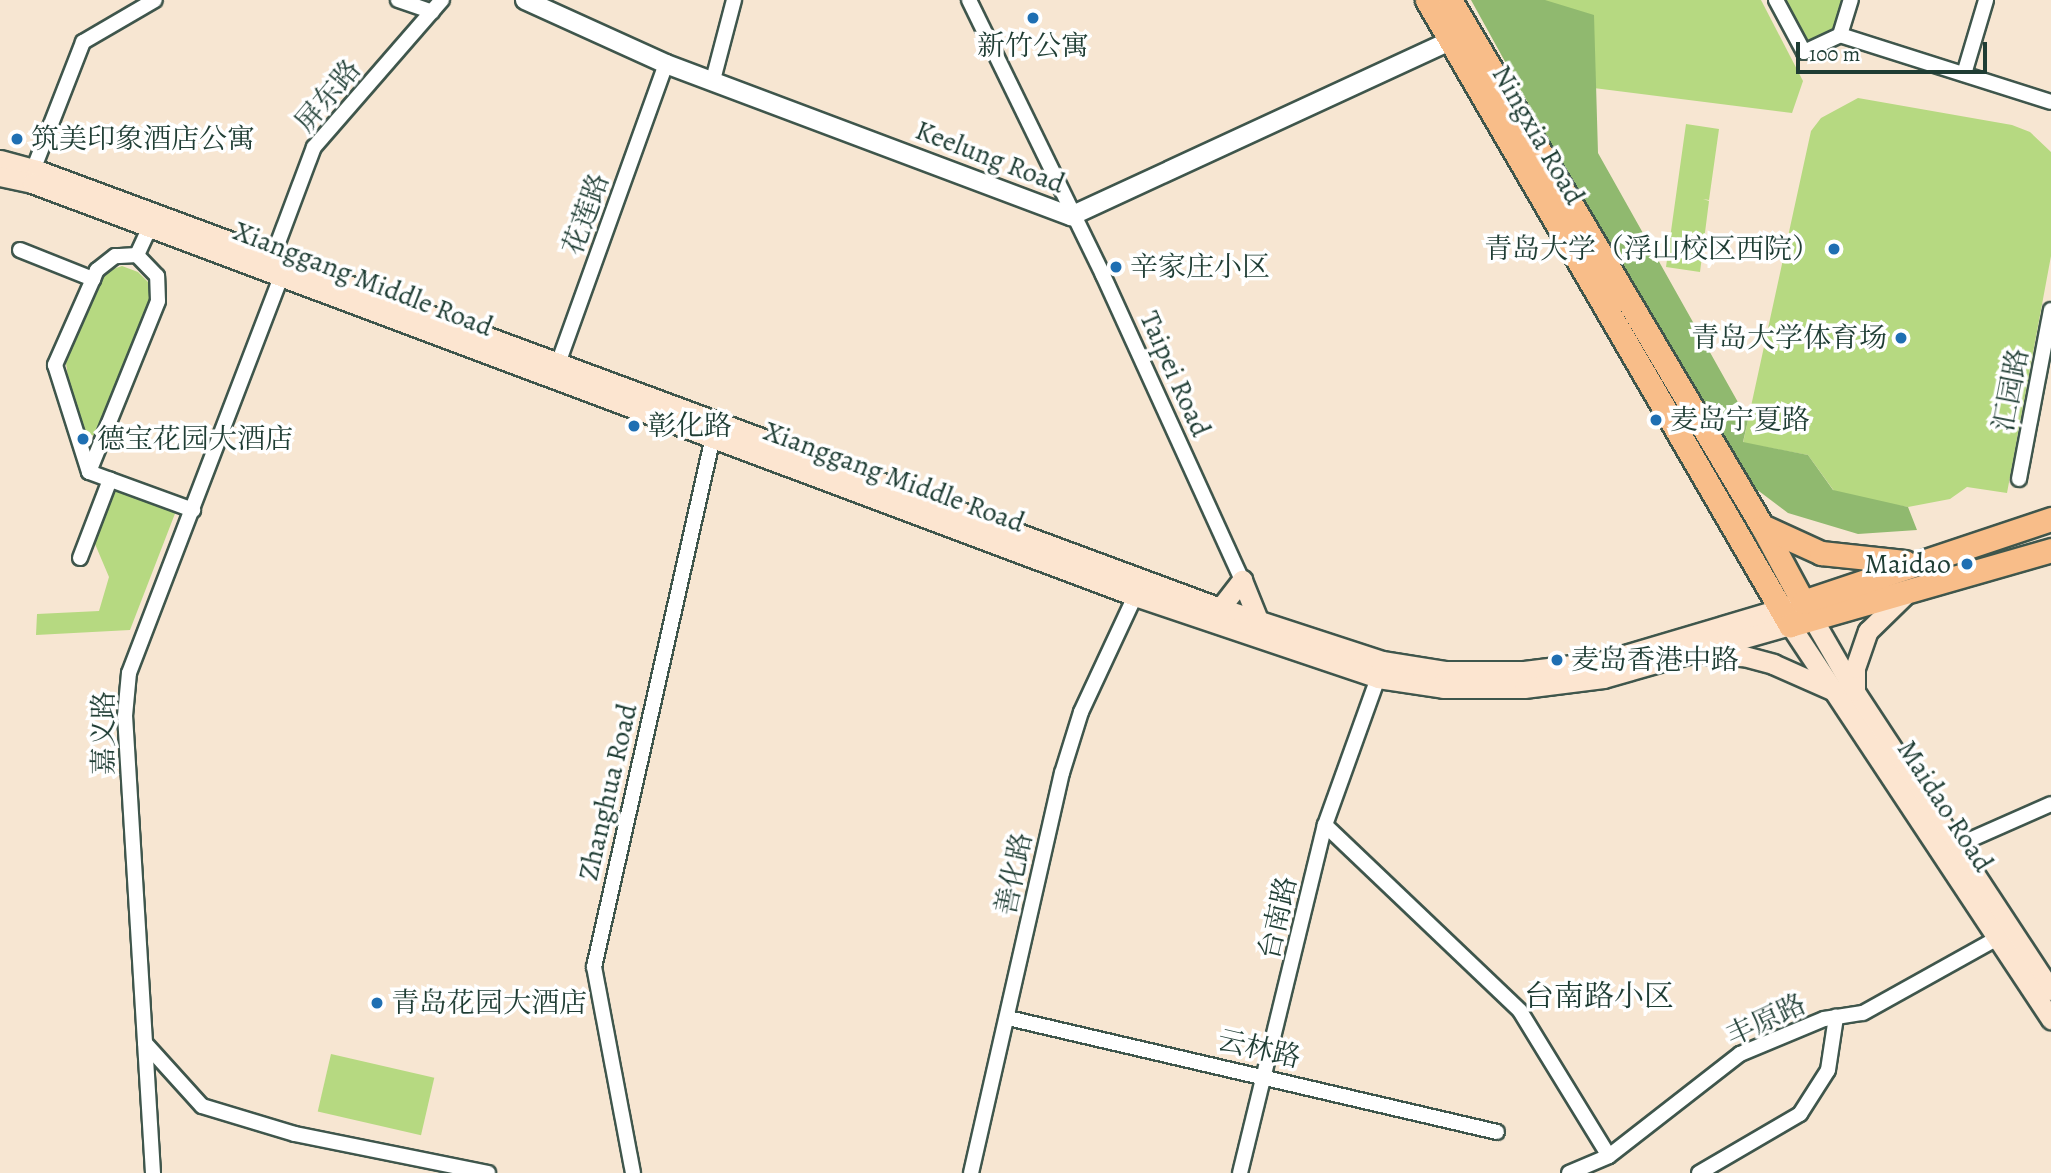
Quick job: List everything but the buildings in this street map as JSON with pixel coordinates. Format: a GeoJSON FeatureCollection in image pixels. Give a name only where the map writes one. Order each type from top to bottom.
{"type":"FeatureCollection","features":[{"type":"Feature","properties":{"kind":"main road","name":"Ningxia Road"},"geometry":{"type":"LineString","coordinates":[[1427,0],[1458,36],[1762,526],[1796,613]]}},
{"type":"Feature","properties":{"kind":"main road","name":"Ningxia Road"},"geometry":{"type":"LineString","coordinates":[[1450,0],[1458,36],[1796,613]]}},
{"type":"Feature","properties":{"kind":"main road","name":"Xianggang Middle Road"},"geometry":{"type":"LineString","coordinates":[[0,160],[31,176],[153,221],[272,256],[555,372],[1214,615],[1265,641],[1378,678],[1443,688],[1524,688],[1603,678],[1691,655],[1796,613]]}},
{"type":"Feature","properties":{"kind":"main road","name":"Xianggang Middle Road"},"geometry":{"type":"LineString","coordinates":[[0,176],[31,176]]}},
{"type":"Feature","properties":{"kind":"main road","name":"Xianggang Middle Road"},"geometry":{"type":"LineString","coordinates":[[153,221],[280,279],[555,372]]}},
{"type":"Feature","properties":{"kind":"main road","name":"Xianggang Middle Road"},"geometry":{"type":"LineString","coordinates":[[714,432],[1135,596],[1214,615],[1260,622],[1382,662],[1446,671],[1524,671],[1604,661],[1796,613]]}},
{"type":"Feature","properties":{"kind":"main road"},"geometry":{"type":"LineString","coordinates":[[1796,613],[1926,561],[2051,519]]}},
{"type":"Feature","properties":{"kind":"main road"},"geometry":{"type":"LineString","coordinates":[[1762,526],[1821,553],[1878,562],[1926,561]]}},
{"type":"Feature","properties":{"kind":"main road"},"geometry":{"type":"LineString","coordinates":[[1796,613],[1907,593],[2051,550]]}},
{"type":"Feature","properties":{"kind":"main road"},"geometry":{"type":"LineString","coordinates":[[1214,615],[1242,580],[1265,641]]}},
{"type":"Feature","properties":{"kind":"main road"},"geometry":{"type":"LineString","coordinates":[[1691,655],[1744,656],[1773,664],[1846,692],[1868,631],[1907,593]]}},
{"type":"Feature","properties":{"kind":"main road","name":"Maidao Road"},"geometry":{"type":"LineString","coordinates":[[1796,613],[1949,849],[2051,990]]}},
{"type":"Feature","properties":{"kind":"main road","name":"Maidao Road"},"geometry":{"type":"LineString","coordinates":[[1949,849],[1997,938],[2051,1019]]}},
{"type":"Feature","properties":{"kind":"street"},"geometry":{"type":"LineString","coordinates":[[31,176],[83,42],[155,0]]}},
{"type":"Feature","properties":{"kind":"street"},"geometry":{"type":"LineString","coordinates":[[398,0],[432,12]]}},
{"type":"Feature","properties":{"kind":"street","name":"屏东路"},"geometry":{"type":"LineString","coordinates":[[272,256],[314,147],[442,0]]}},
{"type":"Feature","properties":{"kind":"street"},"geometry":{"type":"LineString","coordinates":[[713,80],[734,0]]}},
{"type":"Feature","properties":{"kind":"street","name":"Taipei Road"},"geometry":{"type":"LineString","coordinates":[[968,0],[1071,216],[1103,275],[1242,580]]}},
{"type":"Feature","properties":{"kind":"street"},"geometry":{"type":"LineString","coordinates":[[1776,0],[1804,52],[1840,35],[2051,102]]}},
{"type":"Feature","properties":{"kind":"street"},"geometry":{"type":"LineString","coordinates":[[1840,35],[1851,0]]}},
{"type":"Feature","properties":{"kind":"street"},"geometry":{"type":"LineString","coordinates":[[1964,74],[1986,0]]}},
{"type":"Feature","properties":{"kind":"street","name":"Keelung Road"},"geometry":{"type":"LineString","coordinates":[[529,1],[666,64],[1071,216],[1458,36]]}},
{"type":"Feature","properties":{"kind":"street","name":"花莲路"},"geometry":{"type":"LineString","coordinates":[[555,372],[666,64]]}},
{"type":"Feature","properties":{"kind":"street"},"geometry":{"type":"LineString","coordinates":[[137,255],[153,221]]}},
{"type":"Feature","properties":{"kind":"street"},"geometry":{"type":"LineString","coordinates":[[20,250],[93,279]]}},
{"type":"Feature","properties":{"kind":"street"},"geometry":{"type":"LineString","coordinates":[[137,255],[157,276],[158,301],[89,472],[55,365],[97,270],[115,256],[137,255]]}},
{"type":"Feature","properties":{"kind":"street"},"geometry":{"type":"LineString","coordinates":[[272,256],[280,279]]}},
{"type":"Feature","properties":{"kind":"street","name":"嘉义路"},"geometry":{"type":"LineString","coordinates":[[153,1173],[125,697],[133,663],[280,279]]}},
{"type":"Feature","properties":{"kind":"street","name":"汇园路"},"geometry":{"type":"LineString","coordinates":[[2019,479],[2051,310]]}},
{"type":"Feature","properties":{"kind":"street","name":"Zhanghua Road"},"geometry":{"type":"LineString","coordinates":[[633,1173],[594,967],[714,432]]}},
{"type":"Feature","properties":{"kind":"street"},"geometry":{"type":"LineString","coordinates":[[89,472],[193,510]]}},
{"type":"Feature","properties":{"kind":"street"},"geometry":{"type":"LineString","coordinates":[[80,558],[110,480]]}},
{"type":"Feature","properties":{"kind":"street","name":"善化路"},"geometry":{"type":"LineString","coordinates":[[971,1173],[1062,773],[1081,712],[1135,596]]}},
{"type":"Feature","properties":{"kind":"street","name":"台南路"},"geometry":{"type":"LineString","coordinates":[[1240,1173],[1325,825],[1378,678]]}},
{"type":"Feature","properties":{"kind":"street"},"geometry":{"type":"LineString","coordinates":[[1949,849],[2051,804]]}},
{"type":"Feature","properties":{"kind":"street"},"geometry":{"type":"LineString","coordinates":[[1325,825],[1520,1011],[1609,1156]]}},
{"type":"Feature","properties":{"kind":"street","name":"丰原路"},"geometry":{"type":"LineString","coordinates":[[1569,1173],[1609,1156],[1740,1054],[1836,1017],[1863,1013],[1907,992],[1997,938]]}},
{"type":"Feature","properties":{"kind":"street"},"geometry":{"type":"LineString","coordinates":[[1699,1173],[1800,1114],[1828,1070],[1836,1017]]}},
{"type":"Feature","properties":{"kind":"street","name":"云林路"},"geometry":{"type":"LineString","coordinates":[[1008,1018],[1265,1075],[1497,1132]]}},
{"type":"Feature","properties":{"kind":"street"},"geometry":{"type":"LineString","coordinates":[[145,1043],[202,1106],[295,1134],[488,1173]]}},
{"type":"Feature","properties":{"kind":"green space"},"geometry":{"type":"Polygon","coordinates":[[[1471,0],[1545,0],[1594,15],[1598,153],[1748,420],[1743,442],[1808,455],[1833,490],[1908,507],[1917,530],[1858,534],[1788,513],[1731,470],[1471,0]]]}},
{"type":"Feature","properties":{"kind":"green space"},"geometry":{"type":"Polygon","coordinates":[[[1508,0],[1761,0],[1803,81],[1792,113],[1554,83],[1508,0]]]}},
{"type":"Feature","properties":{"kind":"green space"},"geometry":{"type":"Polygon","coordinates":[[[1780,0],[1847,0],[1836,32],[1804,48],[1780,0]]]}},
{"type":"Feature","properties":{"kind":"green space","name":"青岛大学体育场"},"geometry":{"type":"Polygon","coordinates":[[[1858,98],[2012,125],[2030,132],[2051,152],[2051,256],[2007,493],[1967,487],[1950,499],[1908,507],[1837,495],[1808,455],[1743,443],[1811,131],[1821,118],[1858,98]]]}},
{"type":"Feature","properties":{"kind":"green space"},"geometry":{"type":"Polygon","coordinates":[[[1686,124],[1719,129],[1709,200],[1703,199],[1709,201],[1700,272],[1666,267],[1686,124]]]}},
{"type":"Feature","properties":{"kind":"green space"},"geometry":{"type":"Polygon","coordinates":[[[122,266],[138,272],[151,285],[152,299],[95,436],[75,430],[66,363],[101,273],[122,266]]]}},
{"type":"Feature","properties":{"kind":"green space"},"geometry":{"type":"Polygon","coordinates":[[[114,489],[176,511],[130,630],[36,635],[37,614],[99,611],[109,577],[95,544],[114,489]]]}},
{"type":"Feature","properties":{"kind":"green space"},"geometry":{"type":"Polygon","coordinates":[[[331,1054],[434,1078],[421,1135],[318,1111],[331,1054]]]}},
{"type":"Feature","properties":{"kind":"place","name":"新竹公寓"},"geometry":{"type":"Point","coordinates":[1033,18]}},
{"type":"Feature","properties":{"kind":"place","name":"筑美印象酒店公寓"},"geometry":{"type":"Point","coordinates":[17,139]}},
{"type":"Feature","properties":{"kind":"place","name":"青岛大学（浮山校区西院）"},"geometry":{"type":"Point","coordinates":[1834,249]}},
{"type":"Feature","properties":{"kind":"place","name":"辛家庄小区"},"geometry":{"type":"Point","coordinates":[1116,267]}},
{"type":"Feature","properties":{"kind":"place","name":"青岛大学体育场"},"geometry":{"type":"Point","coordinates":[1901,338]}},
{"type":"Feature","properties":{"kind":"place","name":"麦岛宁夏路"},"geometry":{"type":"Point","coordinates":[1656,420]}},
{"type":"Feature","properties":{"kind":"place","name":"彰化路"},"geometry":{"type":"Point","coordinates":[634,426]}},
{"type":"Feature","properties":{"kind":"place","name":"德宝花园大酒店"},"geometry":{"type":"Point","coordinates":[83,439]}},
{"type":"Feature","properties":{"kind":"place","name":"Maidao"},"geometry":{"type":"Point","coordinates":[1967,564]}},
{"type":"Feature","properties":{"kind":"place","name":"麦岛香港中路"},"geometry":{"type":"Point","coordinates":[1557,660]}},
{"type":"Feature","properties":{"kind":"place","name":"青岛花园大酒店"},"geometry":{"type":"Point","coordinates":[377,1003]}},
{"type":"Feature","properties":{"kind":"district","name":"台南路小区"},"geometry":{"type":"Point","coordinates":[1599,996]}}]}
